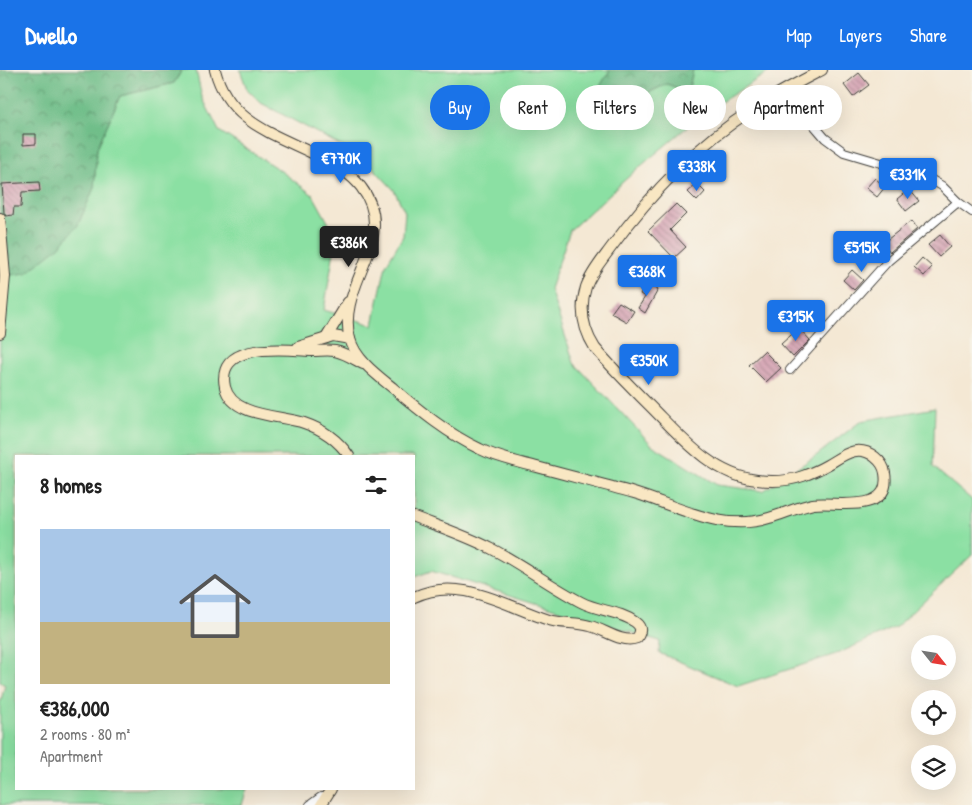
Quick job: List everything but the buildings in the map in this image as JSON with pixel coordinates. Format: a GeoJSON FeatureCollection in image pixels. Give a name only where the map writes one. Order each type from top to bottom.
{"type":"FeatureCollection","features":[{"type":"Feature","properties":{"kind":"main road"},"geometry":{"type":"LineString","coordinates":[[215,70],[226,97],[238,113],[255,124],[334,164],[355,180],[366,195],[374,219],[372,240],[352,295],[348,317],[350,339],[357,353],[369,367],[430,419],[469,444],[486,452],[520,463],[634,493],[705,518],[732,523],[746,523],[759,521],[814,504],[862,504],[872,502],[880,495],[885,486],[886,476],[883,465],[865,451],[847,452],[826,466],[802,476],[783,481],[756,480],[734,475],[716,466],[704,458],[671,427],[595,348],[586,333],[582,315],[583,297],[586,286],[595,270],[656,191],[685,162],[736,121]]}},
{"type":"Feature","properties":{"kind":"main road"},"geometry":{"type":"LineString","coordinates":[[794,85],[822,70]]}},
{"type":"Feature","properties":{"kind":"main road"},"geometry":{"type":"LineString","coordinates":[[0,218],[4,276],[0,333]]}},
{"type":"Feature","properties":{"kind":"main road"},"geometry":{"type":"LineString","coordinates":[[326,338],[352,295]]}},
{"type":"Feature","properties":{"kind":"main road"},"geometry":{"type":"LineString","coordinates":[[292,349],[326,338],[339,336],[350,339]]}},
{"type":"Feature","properties":{"kind":"main road"},"geometry":{"type":"LineString","coordinates":[[322,351],[350,339]]}},
{"type":"Feature","properties":{"kind":"main road"},"geometry":{"type":"LineString","coordinates":[[348,455],[340,444],[321,431],[297,421],[252,412],[232,401],[224,379],[232,361],[239,355],[260,350],[292,349],[340,352],[369,367]]}},
{"type":"Feature","properties":{"kind":"main road"},"geometry":{"type":"LineString","coordinates":[[415,517],[473,539],[491,548],[584,604],[636,623],[640,628],[640,633],[637,638],[628,639],[589,625],[551,620],[501,601],[453,588],[435,590],[415,598]]}},
{"type":"Feature","properties":{"kind":"street"},"geometry":{"type":"LineString","coordinates":[[819,130],[844,152],[925,176],[942,186],[958,202],[972,212]]}},
{"type":"Feature","properties":{"kind":"street"},"geometry":{"type":"LineString","coordinates":[[790,370],[888,261],[958,202]]}},
{"type":"Feature","properties":{"kind":"street"},"geometry":{"type":"LineString","coordinates":[[310,805],[321,797],[326,797]]}},
{"type":"Feature","properties":{"kind":"green space"},"geometry":{"type":"Polygon","coordinates":[[[0,70],[182,70],[174,83],[120,96],[97,148],[94,188],[78,225],[60,246],[26,273],[5,276],[0,218],[0,70]]]}},
{"type":"Feature","properties":{"kind":"green space"},"geometry":{"type":"Polygon","coordinates":[[[182,70],[196,70],[202,97],[219,131],[281,171],[313,195],[328,222],[335,245],[324,310],[373,325],[386,265],[403,236],[405,212],[394,190],[364,158],[261,103],[247,89],[240,70],[610,70],[601,85],[576,85],[576,130],[654,130],[654,90],[664,85],[664,130],[684,130],[570,230],[550,289],[574,363],[652,445],[717,485],[763,491],[817,455],[861,421],[935,408],[933,467],[972,500],[972,555],[896,627],[839,653],[738,686],[659,653],[660,641],[431,571],[415,577],[415,455],[15,455],[15,790],[247,790],[242,805],[0,805],[0,704],[5,685],[0,682],[0,333],[5,276],[94,188],[97,148],[120,96],[174,83],[182,70]]]}},
{"type":"Feature","properties":{"kind":"green space"},"geometry":{"type":"Polygon","coordinates":[[[610,70],[693,70],[690,85],[667,84],[654,90],[654,85],[601,85],[610,70]]]}},
{"type":"Feature","properties":{"kind":"green space"},"geometry":{"type":"Polygon","coordinates":[[[693,70],[772,70],[748,85],[736,85],[736,93],[726,99],[726,85],[690,85],[693,70]]]}}]}
